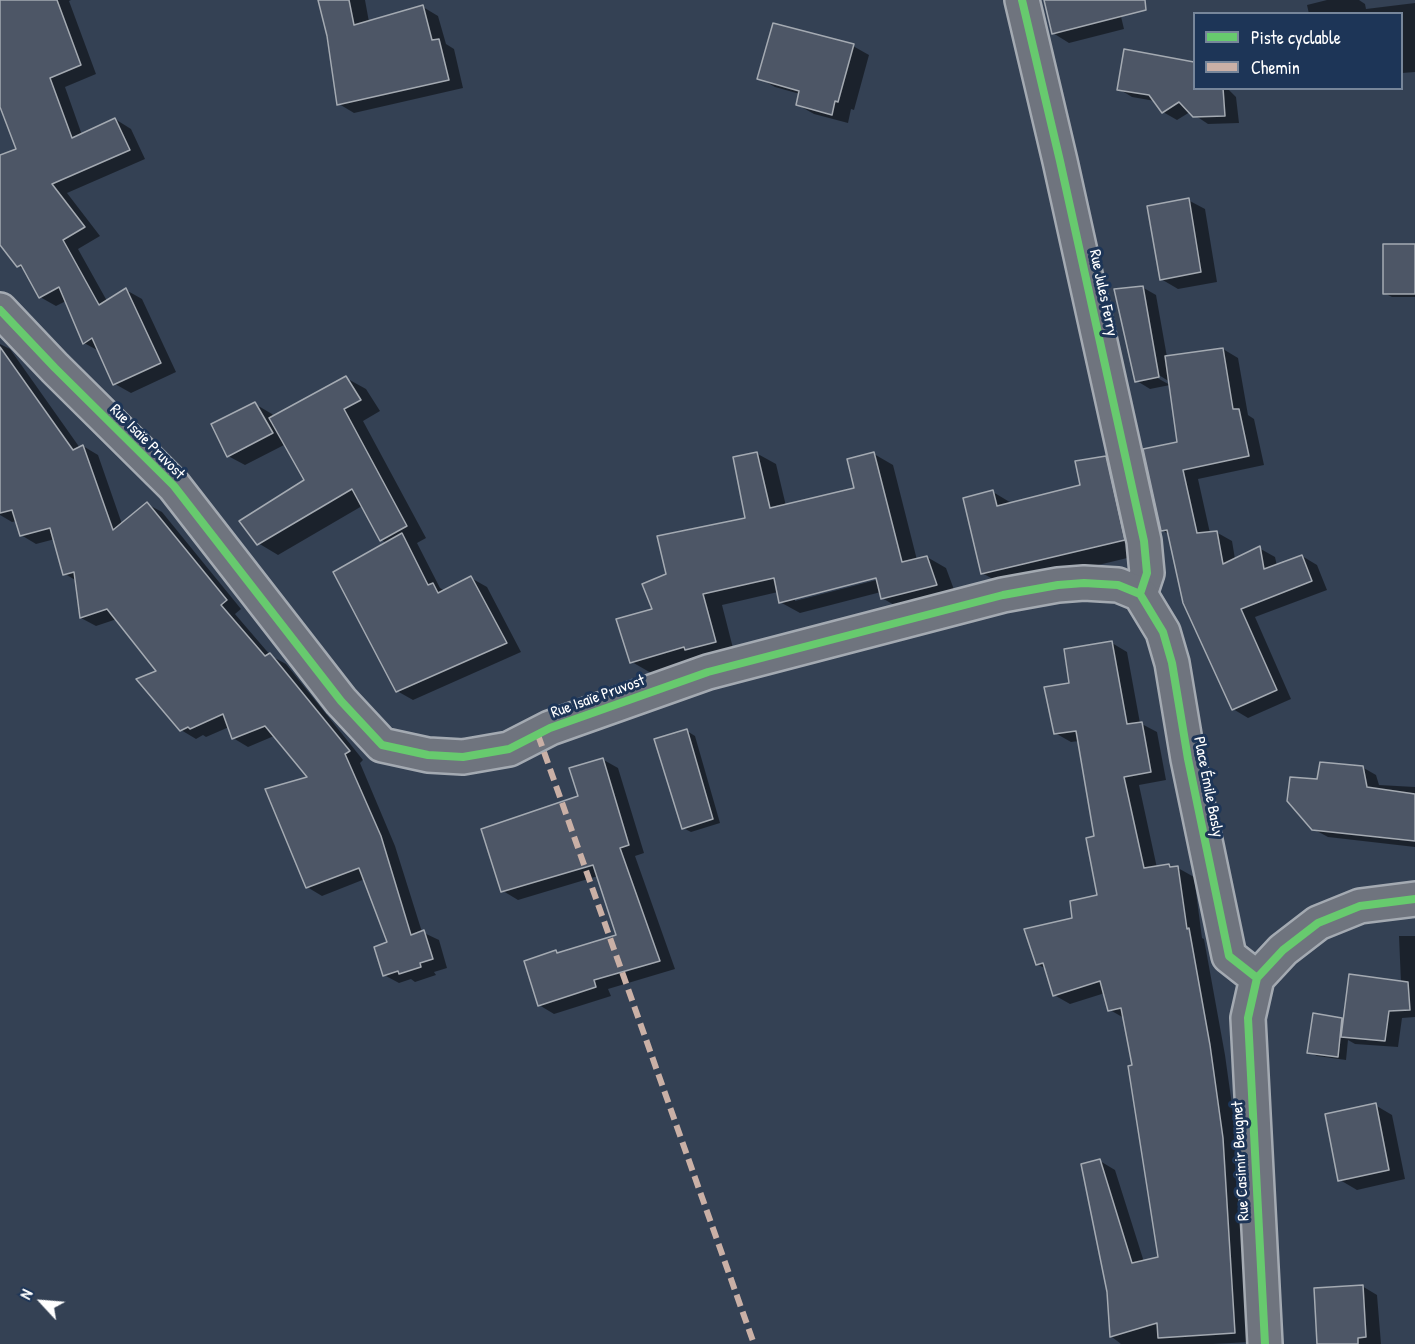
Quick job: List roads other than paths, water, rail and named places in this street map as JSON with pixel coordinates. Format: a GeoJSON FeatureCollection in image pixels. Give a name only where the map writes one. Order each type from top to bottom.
{"type":"FeatureCollection","features":[{"type":"Feature","properties":{"kind":"street","name":"Rue Jules Ferry"},"geometry":{"type":"LineString","coordinates":[[1022,0],[1144,541],[1147,573],[1140,594]]}},
{"type":"Feature","properties":{"kind":"street","name":"Rue Isaïe Pruvost"},"geometry":{"type":"LineString","coordinates":[[0,310],[174,486],[341,701],[382,745],[428,755],[463,756],[509,748],[550,728],[708,672],[1003,595],[1058,585],[1084,583],[1118,585],[1140,594]]}},
{"type":"Feature","properties":{"kind":"street","name":"Place Émile Basly"},"geometry":{"type":"LineString","coordinates":[[1140,594],[1163,632],[1172,663],[1188,759],[1229,956],[1257,978]]}},
{"type":"Feature","properties":{"kind":"street"},"geometry":{"type":"LineString","coordinates":[[1257,978],[1283,950],[1318,923],[1360,906],[1415,899]]}},
{"type":"Feature","properties":{"kind":"street","name":"Rue Casimir Beugnet"},"geometry":{"type":"LineString","coordinates":[[1257,978],[1248,1018],[1265,1344]]}}]}
